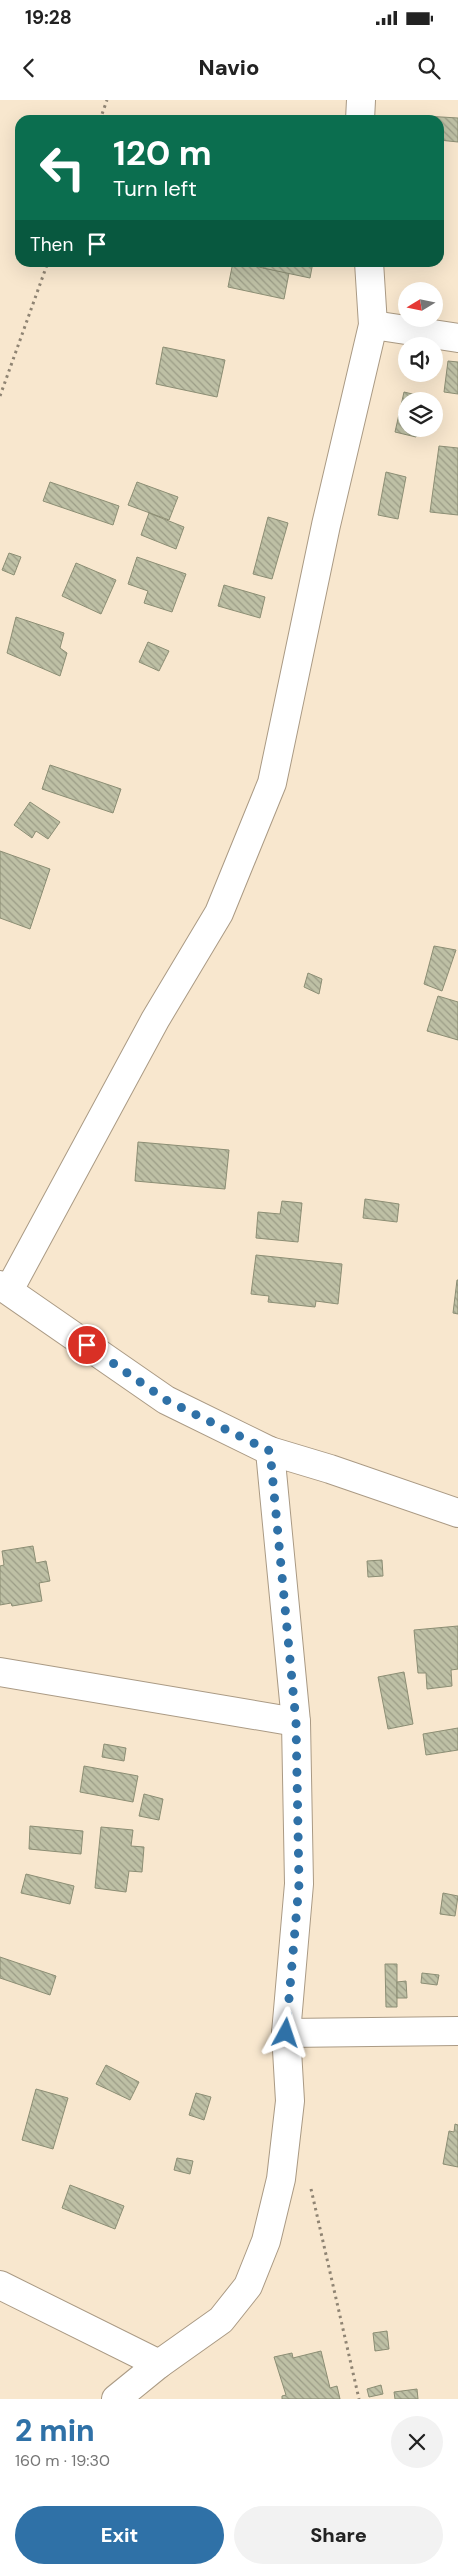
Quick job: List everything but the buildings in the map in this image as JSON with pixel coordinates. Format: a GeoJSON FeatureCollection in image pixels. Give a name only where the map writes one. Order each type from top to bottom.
{"type":"FeatureCollection","features":[{"type":"Feature","properties":{"kind":"street"},"geometry":{"type":"LineString","coordinates":[[360,115],[361,100]]}},
{"type":"Feature","properties":{"kind":"street"},"geometry":{"type":"LineString","coordinates":[[369,267],[373,325],[326,525],[272,782],[219,913],[155,1020],[4,1288],[166,1400],[270,1451],[458,1512]]}},
{"type":"Feature","properties":{"kind":"street"},"geometry":{"type":"LineString","coordinates":[[373,325],[458,338]]}},
{"type":"Feature","properties":{"kind":"street"},"geometry":{"type":"LineString","coordinates":[[116,2399],[159,2364],[221,2320],[248,2286],[266,2241],[281,2179],[290,2101],[286,2033],[299,1884],[296,1722],[270,1451]]}},
{"type":"Feature","properties":{"kind":"street"},"geometry":{"type":"LineString","coordinates":[[0,1672],[296,1722]]}},
{"type":"Feature","properties":{"kind":"street"},"geometry":{"type":"LineString","coordinates":[[286,2033],[458,2031]]}},
{"type":"Feature","properties":{"kind":"street"},"geometry":{"type":"LineString","coordinates":[[0,2285],[159,2364]]}},
{"type":"Feature","properties":{"kind":"path"},"geometry":{"type":"LineString","coordinates":[[102,115],[107,100]]}},
{"type":"Feature","properties":{"kind":"path"},"geometry":{"type":"LineString","coordinates":[[0,396],[46,267]]}},
{"type":"Feature","properties":{"kind":"path"},"geometry":{"type":"LineString","coordinates":[[310,2188],[359,2399]]}},
{"type":"Feature","properties":{"kind":"route"},"geometry":{"type":"LineString","coordinates":[[87,1345],[166,1400],[270,1451],[296,1722],[299,1884],[286,2033]]}}]}
